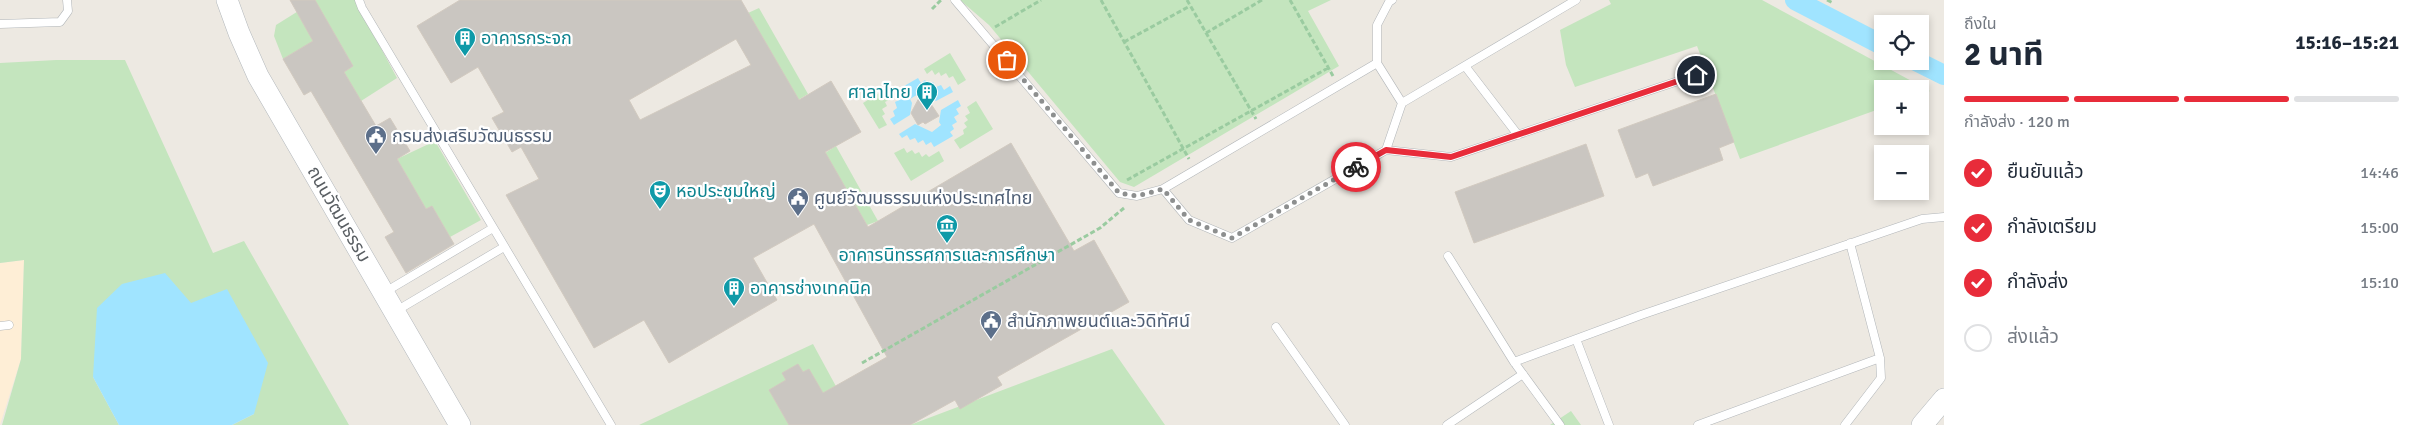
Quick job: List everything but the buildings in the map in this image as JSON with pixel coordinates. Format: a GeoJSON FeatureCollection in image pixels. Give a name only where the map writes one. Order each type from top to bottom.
{"type":"FeatureCollection","features":[{"type":"Feature","properties":{"kind":"street","name":"ถนนวัฒนธรรม"},"geometry":{"type":"LineString","coordinates":[[227,0],[239,34],[258,76],[385,292],[460,425]]}},
{"type":"Feature","properties":{"kind":"street"},"geometry":{"type":"LineString","coordinates":[[239,34],[243,0]]}},
{"type":"Feature","properties":{"kind":"street"},"geometry":{"type":"LineString","coordinates":[[1922,425],[1944,398]]}},
{"type":"Feature","properties":{"kind":"lane"},"geometry":{"type":"LineString","coordinates":[[0,24],[60,22],[68,11],[68,0]]}},
{"type":"Feature","properties":{"kind":"lane"},"geometry":{"type":"LineString","coordinates":[[359,0],[492,228],[611,425]]}},
{"type":"Feature","properties":{"kind":"lane"},"geometry":{"type":"LineString","coordinates":[[955,0],[1119,193],[1137,196],[1163,189],[1377,63]]}},
{"type":"Feature","properties":{"kind":"lane"},"geometry":{"type":"LineString","coordinates":[[1392,0],[1389,2],[1377,25],[1377,63],[1402,103]]}},
{"type":"Feature","properties":{"kind":"lane"},"geometry":{"type":"LineString","coordinates":[[1386,150],[1402,103],[1576,0]]}},
{"type":"Feature","properties":{"kind":"lane"},"geometry":{"type":"LineString","coordinates":[[1465,66],[1518,135]]}},
{"type":"Feature","properties":{"kind":"lane"},"geometry":{"type":"LineString","coordinates":[[1163,189],[1189,220],[1232,238],[1386,150],[1451,157],[1696,75]]}},
{"type":"Feature","properties":{"kind":"lane"},"geometry":{"type":"LineString","coordinates":[[1514,362],[1850,243],[1922,219],[1944,217]]}},
{"type":"Feature","properties":{"kind":"lane"},"geometry":{"type":"LineString","coordinates":[[385,292],[492,228]]}},
{"type":"Feature","properties":{"kind":"lane"},"geometry":{"type":"LineString","coordinates":[[1845,425],[1881,378],[1880,358],[1850,243]]}},
{"type":"Feature","properties":{"kind":"lane"},"geometry":{"type":"LineString","coordinates":[[396,312],[504,247]]}},
{"type":"Feature","properties":{"kind":"lane"},"geometry":{"type":"LineString","coordinates":[[1448,256],[1514,362],[1560,425]]}},
{"type":"Feature","properties":{"kind":"lane"},"geometry":{"type":"LineString","coordinates":[[0,326],[9,325]]}},
{"type":"Feature","properties":{"kind":"lane"},"geometry":{"type":"LineString","coordinates":[[1276,327],[1345,425]]}},
{"type":"Feature","properties":{"kind":"lane"},"geometry":{"type":"LineString","coordinates":[[1576,339],[1609,425]]}},
{"type":"Feature","properties":{"kind":"lane"},"geometry":{"type":"LineString","coordinates":[[1698,425],[1880,358]]}},
{"type":"Feature","properties":{"kind":"lane"},"geometry":{"type":"LineString","coordinates":[[1447,425],[1523,374]]}},
{"type":"Feature","properties":{"kind":"path"},"geometry":{"type":"LineString","coordinates":[[932,8],[941,0]]}},
{"type":"Feature","properties":{"kind":"path"},"geometry":{"type":"LineString","coordinates":[[995,27],[1041,0]]}},
{"type":"Feature","properties":{"kind":"path"},"geometry":{"type":"LineString","coordinates":[[1101,0],[1195,170]]}},
{"type":"Feature","properties":{"kind":"path"},"geometry":{"type":"LineString","coordinates":[[1187,0],[1263,130]]}},
{"type":"Feature","properties":{"kind":"path"},"geometry":{"type":"LineString","coordinates":[[1206,33],[1262,0]]}},
{"type":"Feature","properties":{"kind":"path"},"geometry":{"type":"LineString","coordinates":[[1290,0],[1338,86]]}},
{"type":"Feature","properties":{"kind":"path"},"geometry":{"type":"LineString","coordinates":[[1827,0],[1832,3]]}},
{"type":"Feature","properties":{"kind":"path"},"geometry":{"type":"LineString","coordinates":[[1124,42],[1190,6]]}},
{"type":"Feature","properties":{"kind":"path"},"geometry":{"type":"LineString","coordinates":[[989,20],[1001,35]]}},
{"type":"Feature","properties":{"kind":"path"},"geometry":{"type":"LineString","coordinates":[[1124,177],[1129,180],[1328,68]]}},
{"type":"Feature","properties":{"kind":"path"},"geometry":{"type":"LineString","coordinates":[[862,363],[1100,228],[1137,196]]}},
{"type":"Feature","properties":{"kind":"shaded area"},"geometry":{"type":"Polygon","coordinates":[[[24,260],[21,359],[0,425],[0,263],[24,260]]]}},
{"type":"Feature","properties":{"kind":"green space"},"geometry":{"type":"Polygon","coordinates":[[[316,0],[355,0],[397,78],[361,101],[344,72],[353,66],[332,30],[283,59],[274,36],[276,25],[316,0]]]}},
{"type":"Feature","properties":{"kind":"green space"},"geometry":{"type":"Polygon","coordinates":[[[960,0],[1331,0],[1308,11],[1339,66],[1134,187],[1120,182],[989,25],[960,0]]]}},
{"type":"Feature","properties":{"kind":"green space"},"geometry":{"type":"Polygon","coordinates":[[[1609,0],[1762,0],[1874,61],[1874,70],[1891,70],[1910,80],[1874,80],[1874,111],[1740,159],[1697,46],[1575,87],[1566,65],[1560,30],[1611,4],[1609,0]]]}},
{"type":"Feature","properties":{"kind":"green space"},"geometry":{"type":"Polygon","coordinates":[[[759,8],[808,94],[798,100],[748,13],[759,8]]]}},
{"type":"Feature","properties":{"kind":"green space"},"geometry":{"type":"Polygon","coordinates":[[[950,53],[966,80],[958,85],[953,76],[949,78],[946,73],[941,76],[939,72],[935,75],[932,70],[927,74],[924,69],[950,53]]]}},
{"type":"Feature","properties":{"kind":"green space"},"geometry":{"type":"Polygon","coordinates":[[[56,60],[125,60],[213,253],[244,241],[349,425],[232,425],[254,414],[93,377],[119,425],[2,425],[21,359],[24,260],[0,263],[0,63],[56,60]]]}},
{"type":"Feature","properties":{"kind":"green space"},"geometry":{"type":"Polygon","coordinates":[[[889,87],[892,92],[886,95],[889,100],[885,102],[887,106],[882,109],[885,114],[882,116],[887,125],[879,129],[863,103],[889,87]]]}},
{"type":"Feature","properties":{"kind":"green space"},"geometry":{"type":"Polygon","coordinates":[[[976,101],[993,129],[960,149],[954,140],[964,134],[963,130],[967,127],[964,123],[968,120],[965,116],[970,113],[967,107],[976,101]]]}},
{"type":"Feature","properties":{"kind":"green space"},"geometry":{"type":"Polygon","coordinates":[[[435,141],[481,220],[450,237],[432,206],[426,209],[397,159],[435,141]]]}},
{"type":"Feature","properties":{"kind":"green space"},"geometry":{"type":"Polygon","coordinates":[[[836,146],[878,221],[867,225],[825,153],[836,146]]]}},
{"type":"Feature","properties":{"kind":"green space"},"geometry":{"type":"Polygon","coordinates":[[[904,148],[907,153],[912,150],[915,154],[919,152],[922,157],[926,154],[929,157],[939,151],[944,161],[911,181],[894,153],[904,148]]]}},
{"type":"Feature","properties":{"kind":"green space"},"geometry":{"type":"Polygon","coordinates":[[[813,344],[857,425],[639,425],[813,344]]]}},
{"type":"Feature","properties":{"kind":"green space"},"geometry":{"type":"Polygon","coordinates":[[[1112,349],[1165,425],[910,425],[1112,349]]]}},
{"type":"Feature","properties":{"kind":"green space"},"geometry":{"type":"Polygon","coordinates":[[[1571,411],[1581,425],[1550,425],[1571,411]]]}},
{"type":"Feature","properties":{"kind":"water"},"geometry":{"type":"Polygon","coordinates":[[[918,78],[921,83],[925,80],[928,85],[933,82],[936,87],[941,85],[944,90],[950,86],[953,92],[936,101],[920,93],[910,99],[912,103],[910,115],[894,125],[890,119],[895,116],[893,111],[897,108],[895,102],[899,100],[897,96],[901,93],[899,89],[918,78]]]}},
{"type":"Feature","properties":{"kind":"water"},"geometry":{"type":"Polygon","coordinates":[[[958,100],[961,106],[956,109],[959,114],[954,117],[957,122],[952,125],[954,129],[950,132],[953,136],[934,147],[931,142],[926,145],[923,140],[918,143],[915,138],[910,140],[907,135],[902,138],[899,134],[915,124],[932,132],[941,125],[939,122],[941,110],[958,100]]]}},
{"type":"Feature","properties":{"kind":"water"},"geometry":{"type":"Polygon","coordinates":[[[165,273],[191,303],[227,289],[268,363],[254,414],[232,425],[119,425],[93,377],[97,308],[122,284],[165,273]]]}},
{"type":"Feature","properties":{"kind":"waterway"},"geometry":{"type":"LineString","coordinates":[[1795,0],[1874,41]]}},
{"type":"Feature","properties":{"kind":"waterway"},"geometry":{"type":"LineString","coordinates":[[1929,68],[1944,75]]}},
{"type":"Feature","properties":{"kind":"way so far"},"geometry":{"type":"LineString","coordinates":[[1007,60],[1119,193],[1137,196],[1163,189],[1189,220],[1232,238],[1356,167]]}},
{"type":"Feature","properties":{"kind":"place","name":"อาคารกระจก"},"geometry":{"type":"Point","coordinates":[465,57]}},
{"type":"Feature","properties":{"kind":"place","name":"ศาลาไทย"},"geometry":{"type":"Point","coordinates":[927,111]}},
{"type":"Feature","properties":{"kind":"place","name":"กรมส่งเสริมวัฒนธรรม"},"geometry":{"type":"Point","coordinates":[376,155]}},
{"type":"Feature","properties":{"kind":"place","name":"หอประชุมใหญ่"},"geometry":{"type":"Point","coordinates":[660,210]}},
{"type":"Feature","properties":{"kind":"place","name":"ศูนย์วัฒนธรรมแห่งประเทศไทย"},"geometry":{"type":"Point","coordinates":[798,217]}},
{"type":"Feature","properties":{"kind":"place","name":"อาคารนิทรรศการและการศึกษา"},"geometry":{"type":"Point","coordinates":[947,244]}},
{"type":"Feature","properties":{"kind":"place","name":"อาคารช่างเทคนิค"},"geometry":{"type":"Point","coordinates":[734,307]}},
{"type":"Feature","properties":{"kind":"place","name":"สำนักภาพยนต์และวิดิทัศน์"},"geometry":{"type":"Point","coordinates":[991,340]}},
{"type":"Feature","properties":{"kind":"route"},"geometry":{"type":"LineString","coordinates":[[1356,167],[1386,150],[1451,157],[1696,75]]}}]}
